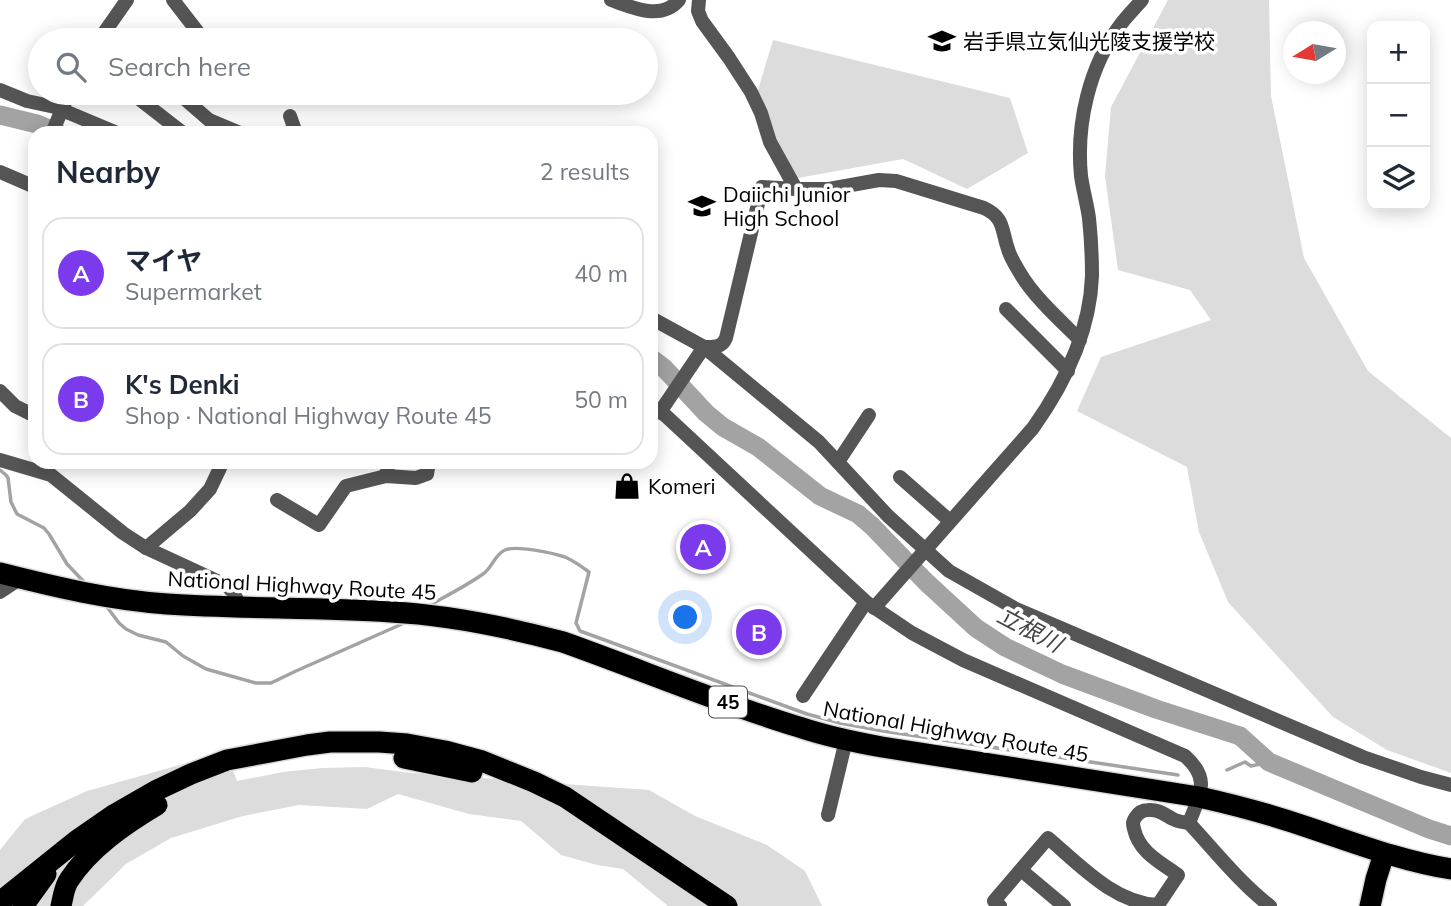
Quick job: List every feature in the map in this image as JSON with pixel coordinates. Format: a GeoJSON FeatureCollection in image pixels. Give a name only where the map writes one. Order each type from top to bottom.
{"type":"FeatureCollection","features":[{"type":"Feature","properties":{"kind":"highway","name":"National Highway Route 45"},"geometry":{"type":"LineString","coordinates":[[10,576],[104,596],[165,604],[391,612],[449,618],[533,633],[587,650],[760,715],[846,740],[1199,797],[1245,807],[1384,854],[1451,869]]}},
{"type":"Feature","properties":{"kind":"highway"},"geometry":{"type":"LineString","coordinates":[[38,906],[60,883],[82,849],[115,814],[155,791],[228,760],[330,742],[407,744],[445,751],[482,761],[534,782],[565,797],[727,906]]}},
{"type":"Feature","properties":{"kind":"highway"},"geometry":{"type":"LineString","coordinates":[[23,906],[53,865],[116,833],[171,797],[242,769],[308,757],[350,754],[406,758],[478,773],[528,793],[570,816],[703,906]]}},
{"type":"Feature","properties":{"kind":"highway"},"geometry":{"type":"LineString","coordinates":[[0,902],[82,849]]}},
{"type":"Feature","properties":{"kind":"highway"},"geometry":{"type":"LineString","coordinates":[[61,906],[67,882],[82,849]]}},
{"type":"Feature","properties":{"kind":"highway"},"geometry":{"type":"LineString","coordinates":[[1370,906],[1384,854]]}},
{"type":"Feature","properties":{"kind":"street"},"geometry":{"type":"LineString","coordinates":[[107,28],[127,0]]}},
{"type":"Feature","properties":{"kind":"street"},"geometry":{"type":"LineString","coordinates":[[173,0],[195,28]]}},
{"type":"Feature","properties":{"kind":"street"},"geometry":{"type":"LineString","coordinates":[[611,0],[649,12],[661,12],[673,7],[679,0]]}},
{"type":"Feature","properties":{"kind":"street"},"geometry":{"type":"LineString","coordinates":[[699,0],[698,11],[702,21],[751,92],[770,142],[796,190]]}},
{"type":"Feature","properties":{"kind":"street"},"geometry":{"type":"LineString","coordinates":[[803,696],[874,603],[1033,428],[1068,371],[1080,340],[1092,278],[1091,236],[1081,177],[1080,143],[1083,117],[1090,86],[1101,58],[1120,25],[1142,0]]}},
{"type":"Feature","properties":{"kind":"street"},"geometry":{"type":"LineString","coordinates":[[0,82],[28,93]]}},
{"type":"Feature","properties":{"kind":"street"},"geometry":{"type":"LineString","coordinates":[[0,90],[28,101]]}},
{"type":"Feature","properties":{"kind":"street"},"geometry":{"type":"LineString","coordinates":[[43,105],[59,109]]}},
{"type":"Feature","properties":{"kind":"street"},"geometry":{"type":"LineString","coordinates":[[52,105],[100,126]]}},
{"type":"Feature","properties":{"kind":"street"},"geometry":{"type":"LineString","coordinates":[[54,126],[62,105]]}},
{"type":"Feature","properties":{"kind":"street"},"geometry":{"type":"LineString","coordinates":[[149,105],[175,126]]}},
{"type":"Feature","properties":{"kind":"street"},"geometry":{"type":"LineString","coordinates":[[192,105],[209,120],[223,126]]}},
{"type":"Feature","properties":{"kind":"street"},"geometry":{"type":"LineString","coordinates":[[290,116],[294,126]]}},
{"type":"Feature","properties":{"kind":"street"},"geometry":{"type":"LineString","coordinates":[[0,172],[28,181]]}},
{"type":"Feature","properties":{"kind":"street"},"geometry":{"type":"LineString","coordinates":[[1080,340],[1021,276],[1008,250],[1002,222],[993,212],[896,181],[878,180],[829,189],[762,187],[724,344],[701,351],[660,406],[874,603],[912,633],[963,660],[1185,756],[1202,776],[1199,797],[1189,823]]}},
{"type":"Feature","properties":{"kind":"street"},"geometry":{"type":"LineString","coordinates":[[1006,309],[1068,371]]}},
{"type":"Feature","properties":{"kind":"street"},"geometry":{"type":"LineString","coordinates":[[658,323],[701,351],[818,442],[921,553],[949,571],[1016,609],[1363,757],[1451,785]]}},
{"type":"Feature","properties":{"kind":"street"},"geometry":{"type":"LineString","coordinates":[[0,391],[15,406],[28,412]]}},
{"type":"Feature","properties":{"kind":"street"},"geometry":{"type":"LineString","coordinates":[[838,462],[869,415]]}},
{"type":"Feature","properties":{"kind":"street"},"geometry":{"type":"LineString","coordinates":[[0,460],[28,465]]}},
{"type":"Feature","properties":{"kind":"street"},"geometry":{"type":"LineString","coordinates":[[52,469],[123,533],[146,548],[226,585],[234,593],[240,607]]}},
{"type":"Feature","properties":{"kind":"street"},"geometry":{"type":"LineString","coordinates":[[146,548],[190,511],[210,489],[220,469]]}},
{"type":"Feature","properties":{"kind":"street"},"geometry":{"type":"LineString","coordinates":[[277,500],[320,525],[346,486],[387,469],[416,478],[427,474],[428,469]]}},
{"type":"Feature","properties":{"kind":"street"},"geometry":{"type":"LineString","coordinates":[[900,477],[950,521]]}},
{"type":"Feature","properties":{"kind":"street"},"geometry":{"type":"LineString","coordinates":[[0,593],[10,576]]}},
{"type":"Feature","properties":{"kind":"street"},"geometry":{"type":"LineString","coordinates":[[828,815],[846,740]]}},
{"type":"Feature","properties":{"kind":"street"},"geometry":{"type":"LineString","coordinates":[[1000,906],[994,901],[1048,838],[1103,885],[1129,899],[1158,905],[1178,875],[1151,856],[1136,835],[1133,824],[1136,816],[1151,809],[1189,823],[1270,906]]}},
{"type":"Feature","properties":{"kind":"street"},"geometry":{"type":"LineString","coordinates":[[1021,870],[1065,906]]}},
{"type":"Feature","properties":{"kind":"shaded area"},"geometry":{"type":"Polygon","coordinates":[[[1168,0],[1269,0],[1271,96],[1304,258],[1368,371],[1451,438],[1451,773],[1387,750],[1333,717],[1228,602],[1199,532],[1187,467],[1077,411],[1101,357],[1211,320],[1190,290],[1118,270],[1105,176],[1111,107],[1168,0]]]}},
{"type":"Feature","properties":{"kind":"shaded area"},"geometry":{"type":"Polygon","coordinates":[[[773,40],[1010,98],[1028,153],[967,189],[903,159],[798,178],[752,110],[773,40]]]}},
{"type":"Feature","properties":{"kind":"shaded area"},"geometry":{"type":"Polygon","coordinates":[[[227,753],[237,781],[283,772],[365,767],[411,773],[649,790],[695,816],[767,845],[805,871],[822,906],[668,906],[623,869],[561,855],[521,821],[469,814],[398,794],[367,809],[299,805],[243,816],[171,838],[126,864],[83,906],[0,906],[0,850],[25,819],[87,791],[227,753]]]}},
{"type":"Feature","properties":{"kind":"waterway","name":"立根川"},"geometry":{"type":"LineString","coordinates":[[0,115],[42,126]]}},
{"type":"Feature","properties":{"kind":"waterway","name":"立根川"},"geometry":{"type":"LineString","coordinates":[[658,363],[723,427],[758,447],[820,496],[858,514],[976,628],[1005,647],[1062,674],[1156,709],[1240,736],[1269,762],[1451,836]]}},
{"type":"Feature","properties":{"kind":"waterway"},"geometry":{"type":"LineString","coordinates":[[0,470],[8,478],[11,502],[17,514],[44,528],[67,564],[85,583]]}},
{"type":"Feature","properties":{"kind":"waterway"},"geometry":{"type":"LineString","coordinates":[[430,605],[483,574],[505,550],[526,549],[552,554],[568,559],[589,572],[576,623],[580,631],[807,714],[883,731],[1178,775]]}},
{"type":"Feature","properties":{"kind":"waterway"},"geometry":{"type":"LineString","coordinates":[[107,607],[126,629],[166,642],[206,669],[256,683],[271,683],[402,624]]}},
{"type":"Feature","properties":{"kind":"waterway"},"geometry":{"type":"LineString","coordinates":[[1227,770],[1245,762],[1251,766],[1269,762]]}},
{"type":"Feature","properties":{"kind":"place","name":"岩手県立気仙光陵支援学校"},"geometry":{"type":"Point","coordinates":[942,41]}},
{"type":"Feature","properties":{"kind":"place","name":"Daiichi Junior High School"},"geometry":{"type":"Point","coordinates":[702,206]}},
{"type":"Feature","properties":{"kind":"place","name":"Komeri"},"geometry":{"type":"Point","coordinates":[627,486]}},
{"type":"Feature","properties":{"kind":"place","name":"マイヤ"},"geometry":{"type":"Point","coordinates":[703,547]}},
{"type":"Feature","properties":{"kind":"place","name":"K's Denki"},"geometry":{"type":"Point","coordinates":[759,632]}}]}
